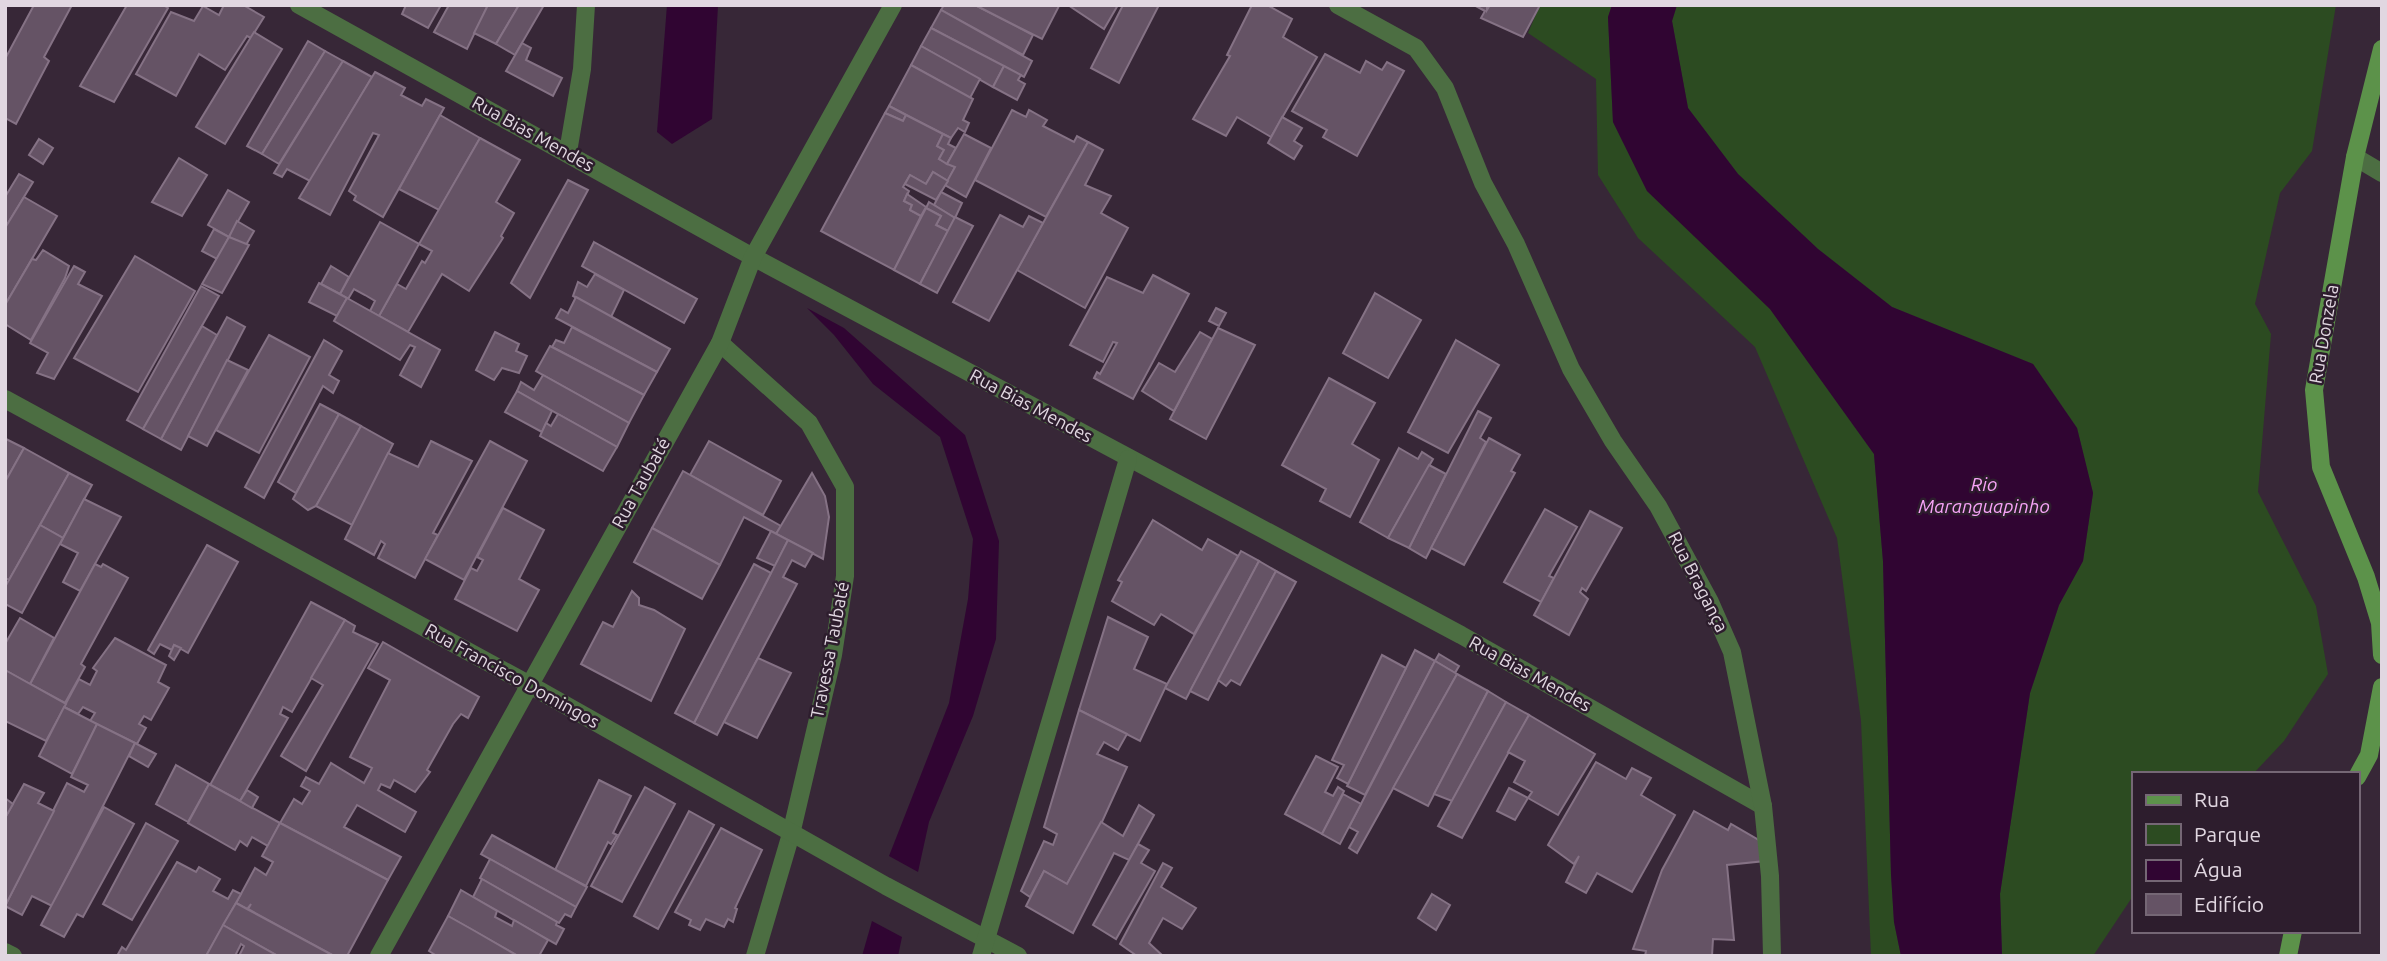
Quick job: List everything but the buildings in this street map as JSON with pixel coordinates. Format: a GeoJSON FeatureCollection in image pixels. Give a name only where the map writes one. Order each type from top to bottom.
{"type":"FeatureCollection","features":[{"type":"Feature","properties":{"kind":"main road","name":"Rua Donzela"},"geometry":{"type":"LineString","coordinates":[[2382,50],[2355,157],[2314,390],[2321,467],[2366,577],[2380,623],[2382,655]]}},
{"type":"Feature","properties":{"kind":"main road"},"geometry":{"type":"LineString","coordinates":[[2359,773],[2368,755],[2382,687]]}},
{"type":"Feature","properties":{"kind":"main road"},"geometry":{"type":"LineString","coordinates":[[2288,956],[2293,933]]}},
{"type":"Feature","properties":{"kind":"street","name":"Rua Bias Mendes"},"geometry":{"type":"LineString","coordinates":[[299,5],[753,257],[1461,635],[1763,806]]}},
{"type":"Feature","properties":{"kind":"street"},"geometry":{"type":"LineString","coordinates":[[568,152],[582,69],[586,5]]}},
{"type":"Feature","properties":{"kind":"street","name":"Rua Taubaté"},"geometry":{"type":"LineString","coordinates":[[379,956],[719,343],[753,257],[893,5]]}},
{"type":"Feature","properties":{"kind":"street","name":"Rua Bragança"},"geometry":{"type":"LineString","coordinates":[[1338,5],[1416,48],[1445,88],[1483,183],[1516,244],[1571,369],[1613,442],[1658,506],[1721,627],[1735,663],[1763,806],[1771,888],[1772,956]]}},
{"type":"Feature","properties":{"kind":"street"},"geometry":{"type":"LineString","coordinates":[[2355,157],[2382,173]]}},
{"type":"Feature","properties":{"kind":"street","name":"Travessa Taubaté"},"geometry":{"type":"LineString","coordinates":[[719,343],[809,423],[845,488],[845,576],[833,655],[791,834],[755,956]]}},
{"type":"Feature","properties":{"kind":"street","name":"Rua Francisco Domingos"},"geometry":{"type":"LineString","coordinates":[[5,398],[528,684],[984,947],[1018,956]]}},
{"type":"Feature","properties":{"kind":"street"},"geometry":{"type":"LineString","coordinates":[[984,947],[1128,459]]}},
{"type":"Feature","properties":{"kind":"street"},"geometry":{"type":"LineString","coordinates":[[2368,755],[2382,738]]}},
{"type":"Feature","properties":{"kind":"street"},"geometry":{"type":"LineString","coordinates":[[5,951],[13,956]]}},
{"type":"Feature","properties":{"kind":"green space"},"geometry":{"type":"Polygon","coordinates":[[[1540,5],[1612,5],[1608,17],[1613,122],[1647,191],[1770,309],[1874,454],[1883,561],[1891,874],[1894,922],[1901,956],[1871,956],[1861,721],[1837,538],[1755,347],[1638,238],[1598,175],[1596,79],[1528,33],[1540,5]]]}},
{"type":"Feature","properties":{"kind":"green space"},"geometry":{"type":"Polygon","coordinates":[[[1677,5],[2336,5],[2312,151],[2280,193],[2255,304],[2271,334],[2258,492],[2316,606],[2328,674],[2284,741],[2255,772],[2132,772],[2132,898],[2093,956],[2002,956],[2000,894],[2030,693],[2059,605],[2083,561],[2093,493],[2077,428],[2033,364],[1892,307],[1818,249],[1738,174],[1688,108],[1672,21],[1677,5]]]}},
{"type":"Feature","properties":{"kind":"water"},"geometry":{"type":"Polygon","coordinates":[[[667,5],[718,5],[712,119],[672,144],[657,132],[667,5]]]}},
{"type":"Feature","properties":{"kind":"water","name":"Rio Maranguapinho"},"geometry":{"type":"Polygon","coordinates":[[[1612,5],[1677,5],[1672,21],[1688,108],[1738,174],[1818,249],[1892,307],[2033,364],[2077,428],[2093,493],[2083,561],[2059,605],[2030,693],[2000,894],[2002,956],[1901,956],[1894,922],[1891,874],[1883,561],[1874,454],[1770,309],[1647,191],[1613,122],[1608,17],[1612,5]]]}},
{"type":"Feature","properties":{"kind":"water"},"geometry":{"type":"Polygon","coordinates":[[[807,308],[844,328],[965,435],[999,541],[996,639],[973,716],[929,822],[918,872],[889,856],[949,703],[968,599],[973,539],[940,437],[873,384],[834,335],[807,308]]]}},
{"type":"Feature","properties":{"kind":"water"},"geometry":{"type":"Polygon","coordinates":[[[872,921],[902,937],[898,956],[862,956],[872,921]]]}}]}
